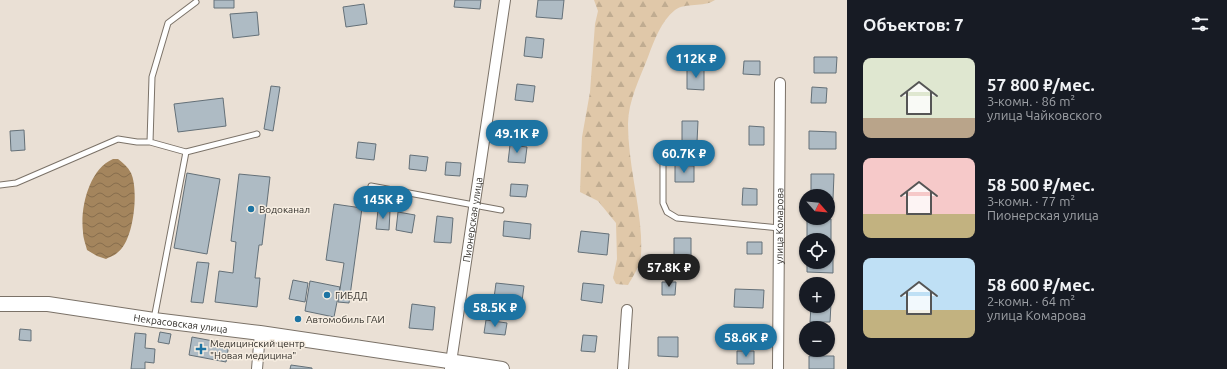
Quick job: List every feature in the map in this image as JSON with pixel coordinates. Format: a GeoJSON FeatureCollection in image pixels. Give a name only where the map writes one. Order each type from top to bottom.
{"type":"FeatureCollection","features":[{"type":"Feature","properties":{"kind":"street","name":"Пионерская улица"},"geometry":{"type":"LineString","coordinates":[[450,366],[506,0]]}},
{"type":"Feature","properties":{"kind":"street","name":"улица Комарова"},"geometry":{"type":"LineString","coordinates":[[778,369],[780,82]]}},
{"type":"Feature","properties":{"kind":"street","name":"Некрасовская улица"},"geometry":{"type":"LineString","coordinates":[[0,304],[48,304],[154,320],[260,333],[450,366],[502,369]]}},
{"type":"Feature","properties":{"kind":"street"},"geometry":{"type":"LineString","coordinates":[[623,369],[628,310]]}},
{"type":"Feature","properties":{"kind":"street"},"geometry":{"type":"LineString","coordinates":[[257,369],[260,333]]}},
{"type":"Feature","properties":{"kind":"lane"},"geometry":{"type":"LineString","coordinates":[[150,142],[152,77],[168,23],[196,2]]}},
{"type":"Feature","properties":{"kind":"lane"},"geometry":{"type":"LineString","coordinates":[[0,185],[16,183],[118,139],[137,142],[150,142],[186,152],[257,134]]}},
{"type":"Feature","properties":{"kind":"lane"},"geometry":{"type":"LineString","coordinates":[[154,320],[186,152]]}},
{"type":"Feature","properties":{"kind":"lane"},"geometry":{"type":"LineString","coordinates":[[663,162],[663,203],[667,212],[677,218],[779,228]]}},
{"type":"Feature","properties":{"kind":"lane"},"geometry":{"type":"LineString","coordinates":[[371,186],[501,210]]}},
{"type":"Feature","properties":{"kind":"green space"},"geometry":{"type":"Polygon","coordinates":[[[594,0],[715,0],[705,4],[684,6],[675,10],[670,15],[662,25],[655,38],[632,98],[628,124],[628,138],[640,222],[641,258],[628,285],[616,284],[613,278],[617,259],[616,223],[598,201],[580,192],[582,137],[590,92],[595,24],[598,11],[594,0]]]}},
{"type":"Feature","properties":{"kind":"water"},"geometry":{"type":"Polygon","coordinates":[[[113,159],[118,159],[131,173],[135,191],[135,203],[131,227],[123,247],[117,253],[106,259],[87,250],[82,222],[85,201],[92,180],[105,164],[113,159]]]}},
{"type":"Feature","properties":{"kind":"building"},"geometry":{"type":"Polygon","coordinates":[[[214,0],[234,0],[234,8],[214,8],[214,0]]]}},
{"type":"Feature","properties":{"kind":"building"},"geometry":{"type":"Polygon","coordinates":[[[455,0],[481,0],[480,9],[454,7],[455,0]]]}},
{"type":"Feature","properties":{"kind":"building"},"geometry":{"type":"Polygon","coordinates":[[[538,0],[564,0],[562,19],[536,17],[538,0]]]}},
{"type":"Feature","properties":{"kind":"building"},"geometry":{"type":"Polygon","coordinates":[[[364,4],[367,24],[346,27],[343,7],[364,4]]]}},
{"type":"Feature","properties":{"kind":"building"},"geometry":{"type":"Polygon","coordinates":[[[257,12],[259,35],[233,38],[230,14],[257,12]]]}},
{"type":"Feature","properties":{"kind":"building"},"geometry":{"type":"Polygon","coordinates":[[[526,37],[544,39],[542,58],[524,56],[526,37]]]}},
{"type":"Feature","properties":{"kind":"building"},"geometry":{"type":"Polygon","coordinates":[[[814,57],[837,57],[836,73],[814,73],[814,57]]]}},
{"type":"Feature","properties":{"kind":"building"},"geometry":{"type":"Polygon","coordinates":[[[744,61],[760,61],[760,75],[743,74],[744,61]]]}},
{"type":"Feature","properties":{"kind":"building"},"geometry":{"type":"Polygon","coordinates":[[[687,68],[704,68],[704,90],[687,89],[687,68]]]}},
{"type":"Feature","properties":{"kind":"building"},"geometry":{"type":"Polygon","coordinates":[[[517,84],[535,86],[533,102],[515,100],[517,84]]]}},
{"type":"Feature","properties":{"kind":"building"},"geometry":{"type":"Polygon","coordinates":[[[271,86],[280,87],[273,131],[264,129],[271,86]]]}},
{"type":"Feature","properties":{"kind":"building"},"geometry":{"type":"Polygon","coordinates":[[[812,87],[827,88],[826,103],[811,103],[812,87]]]}},
{"type":"Feature","properties":{"kind":"building"},"geometry":{"type":"Polygon","coordinates":[[[223,98],[226,126],[178,132],[174,104],[223,98]]]}},
{"type":"Feature","properties":{"kind":"building"},"geometry":{"type":"Polygon","coordinates":[[[682,121],[698,121],[697,142],[682,142],[682,121]]]}},
{"type":"Feature","properties":{"kind":"building"},"geometry":{"type":"Polygon","coordinates":[[[749,126],[764,127],[764,145],[749,145],[749,126]]]}},
{"type":"Feature","properties":{"kind":"building"},"geometry":{"type":"Polygon","coordinates":[[[24,130],[25,150],[11,151],[10,131],[24,130]]]}},
{"type":"Feature","properties":{"kind":"building"},"geometry":{"type":"Polygon","coordinates":[[[809,131],[836,132],[836,149],[809,149],[809,131]]]}},
{"type":"Feature","properties":{"kind":"building"},"geometry":{"type":"Polygon","coordinates":[[[358,142],[376,144],[374,160],[356,158],[358,142]]]}},
{"type":"Feature","properties":{"kind":"building"},"geometry":{"type":"Polygon","coordinates":[[[510,145],[527,147],[525,163],[508,162],[510,145]]]}},
{"type":"Feature","properties":{"kind":"building"},"geometry":{"type":"Polygon","coordinates":[[[410,155],[428,157],[426,171],[409,169],[410,155]]]}},
{"type":"Feature","properties":{"kind":"building"},"geometry":{"type":"Polygon","coordinates":[[[446,162],[461,163],[460,176],[445,175],[446,162]]]}},
{"type":"Feature","properties":{"kind":"building"},"geometry":{"type":"Polygon","coordinates":[[[675,165],[694,166],[694,182],[675,182],[675,165]]]}},
{"type":"Feature","properties":{"kind":"building"},"geometry":{"type":"Polygon","coordinates":[[[187,173],[220,179],[207,254],[174,248],[187,173]]]}},
{"type":"Feature","properties":{"kind":"building","name":"Водоканал"},"geometry":{"type":"Polygon","coordinates":[[[239,174],[270,177],[262,245],[259,245],[255,278],[260,278],[257,307],[215,302],[219,271],[233,273],[236,242],[231,241],[239,174]]]}},
{"type":"Feature","properties":{"kind":"building"},"geometry":{"type":"Polygon","coordinates":[[[811,174],[834,174],[833,189],[811,189],[811,174]]]}},
{"type":"Feature","properties":{"kind":"building"},"geometry":{"type":"Polygon","coordinates":[[[511,184],[528,185],[526,197],[510,196],[511,184]]]}},
{"type":"Feature","properties":{"kind":"building"},"geometry":{"type":"Polygon","coordinates":[[[743,188],[757,189],[757,205],[742,205],[743,188]]]}},
{"type":"Feature","properties":{"kind":"building"},"geometry":{"type":"Polygon","coordinates":[[[334,204],[362,208],[349,303],[338,302],[344,263],[326,260],[334,204]]]}},
{"type":"Feature","properties":{"kind":"building"},"geometry":{"type":"Polygon","coordinates":[[[378,210],[390,211],[389,230],[376,229],[378,210]]]}},
{"type":"Feature","properties":{"kind":"building"},"geometry":{"type":"Polygon","coordinates":[[[398,212],[415,215],[412,233],[396,230],[398,212]]]}},
{"type":"Feature","properties":{"kind":"building"},"geometry":{"type":"Polygon","coordinates":[[[437,216],[453,218],[451,243],[434,242],[437,216]]]}},
{"type":"Feature","properties":{"kind":"building"},"geometry":{"type":"Polygon","coordinates":[[[504,221],[531,224],[530,239],[503,236],[504,221]]]}},
{"type":"Feature","properties":{"kind":"building"},"geometry":{"type":"Polygon","coordinates":[[[807,225],[831,225],[831,233],[807,233],[807,225]]]}},
{"type":"Feature","properties":{"kind":"building"},"geometry":{"type":"Polygon","coordinates":[[[581,231],[609,234],[607,255],[578,252],[581,231]]]}},
{"type":"Feature","properties":{"kind":"building"},"geometry":{"type":"Polygon","coordinates":[[[674,238],[691,238],[691,256],[674,255],[674,238]]]}},
{"type":"Feature","properties":{"kind":"building"},"geometry":{"type":"Polygon","coordinates":[[[747,242],[762,242],[762,254],[747,254],[747,242]]]}},
{"type":"Feature","properties":{"kind":"building"},"geometry":{"type":"Polygon","coordinates":[[[197,262],[209,263],[203,303],[191,302],[197,262]]]}},
{"type":"Feature","properties":{"kind":"building"},"geometry":{"type":"Polygon","coordinates":[[[807,269],[833,269],[833,273],[807,272],[807,269]]]}},
{"type":"Feature","properties":{"kind":"building"},"geometry":{"type":"Polygon","coordinates":[[[293,280],[308,283],[305,302],[289,299],[293,280]]]}},
{"type":"Feature","properties":{"kind":"building"},"geometry":{"type":"Polygon","coordinates":[[[310,281],[340,287],[334,317],[305,311],[310,281]]]}},
{"type":"Feature","properties":{"kind":"building"},"geometry":{"type":"Polygon","coordinates":[[[662,282],[676,282],[675,295],[662,295],[662,282]]]}},
{"type":"Feature","properties":{"kind":"building"},"geometry":{"type":"Polygon","coordinates":[[[496,283],[524,286],[522,301],[494,298],[496,283]]]}},
{"type":"Feature","properties":{"kind":"building"},"geometry":{"type":"Polygon","coordinates":[[[583,283],[604,285],[602,303],[581,300],[583,283]]]}},
{"type":"Feature","properties":{"kind":"building"},"geometry":{"type":"Polygon","coordinates":[[[735,289],[764,290],[763,308],[734,307],[735,289]]]}},
{"type":"Feature","properties":{"kind":"building"},"geometry":{"type":"Polygon","coordinates":[[[412,304],[435,307],[433,330],[409,328],[412,304]]]}},
{"type":"Feature","properties":{"kind":"building"},"geometry":{"type":"Polygon","coordinates":[[[811,313],[830,313],[830,321],[810,321],[811,313]]]}},
{"type":"Feature","properties":{"kind":"building"},"geometry":{"type":"Polygon","coordinates":[[[486,320],[507,323],[505,335],[484,333],[486,320]]]}},
{"type":"Feature","properties":{"kind":"building"},"geometry":{"type":"Polygon","coordinates":[[[20,329],[31,330],[31,341],[19,340],[20,329]]]}},
{"type":"Feature","properties":{"kind":"building"},"geometry":{"type":"Polygon","coordinates":[[[160,332],[171,334],[169,344],[158,342],[160,332]]]}},
{"type":"Feature","properties":{"kind":"building"},"geometry":{"type":"Polygon","coordinates":[[[135,333],[146,334],[145,348],[155,349],[154,363],[145,362],[145,369],[131,369],[135,333]]]}},
{"type":"Feature","properties":{"kind":"building"},"geometry":{"type":"Polygon","coordinates":[[[583,335],[597,336],[595,352],[581,351],[583,335]]]}},
{"type":"Feature","properties":{"kind":"building"},"geometry":{"type":"Polygon","coordinates":[[[192,337],[229,344],[226,362],[189,355],[192,337]]]}},
{"type":"Feature","properties":{"kind":"building"},"geometry":{"type":"Polygon","coordinates":[[[658,337],[678,337],[678,357],[658,356],[658,337]]]}},
{"type":"Feature","properties":{"kind":"building"},"geometry":{"type":"Polygon","coordinates":[[[737,351],[754,351],[754,364],[737,364],[737,351]]]}},
{"type":"Feature","properties":{"kind":"building"},"geometry":{"type":"Polygon","coordinates":[[[809,357],[834,357],[834,369],[809,369],[809,357]]]}},
{"type":"Feature","properties":{"kind":"building"},"geometry":{"type":"Polygon","coordinates":[[[291,365],[312,368],[312,369],[290,369],[291,365]]]}},
{"type":"Feature","properties":{"kind":"place","name":"Водоканал"},"geometry":{"type":"Point","coordinates":[251,209]}},
{"type":"Feature","properties":{"kind":"place","name":"ГИБДД"},"geometry":{"type":"Point","coordinates":[327,295]}},
{"type":"Feature","properties":{"kind":"place","name":"Автомобиль ГАИ"},"geometry":{"type":"Point","coordinates":[298,319]}},
{"type":"Feature","properties":{"kind":"place","name":"Медицинский центр \"Новая медицина\""},"geometry":{"type":"Point","coordinates":[201,349]}}]}
